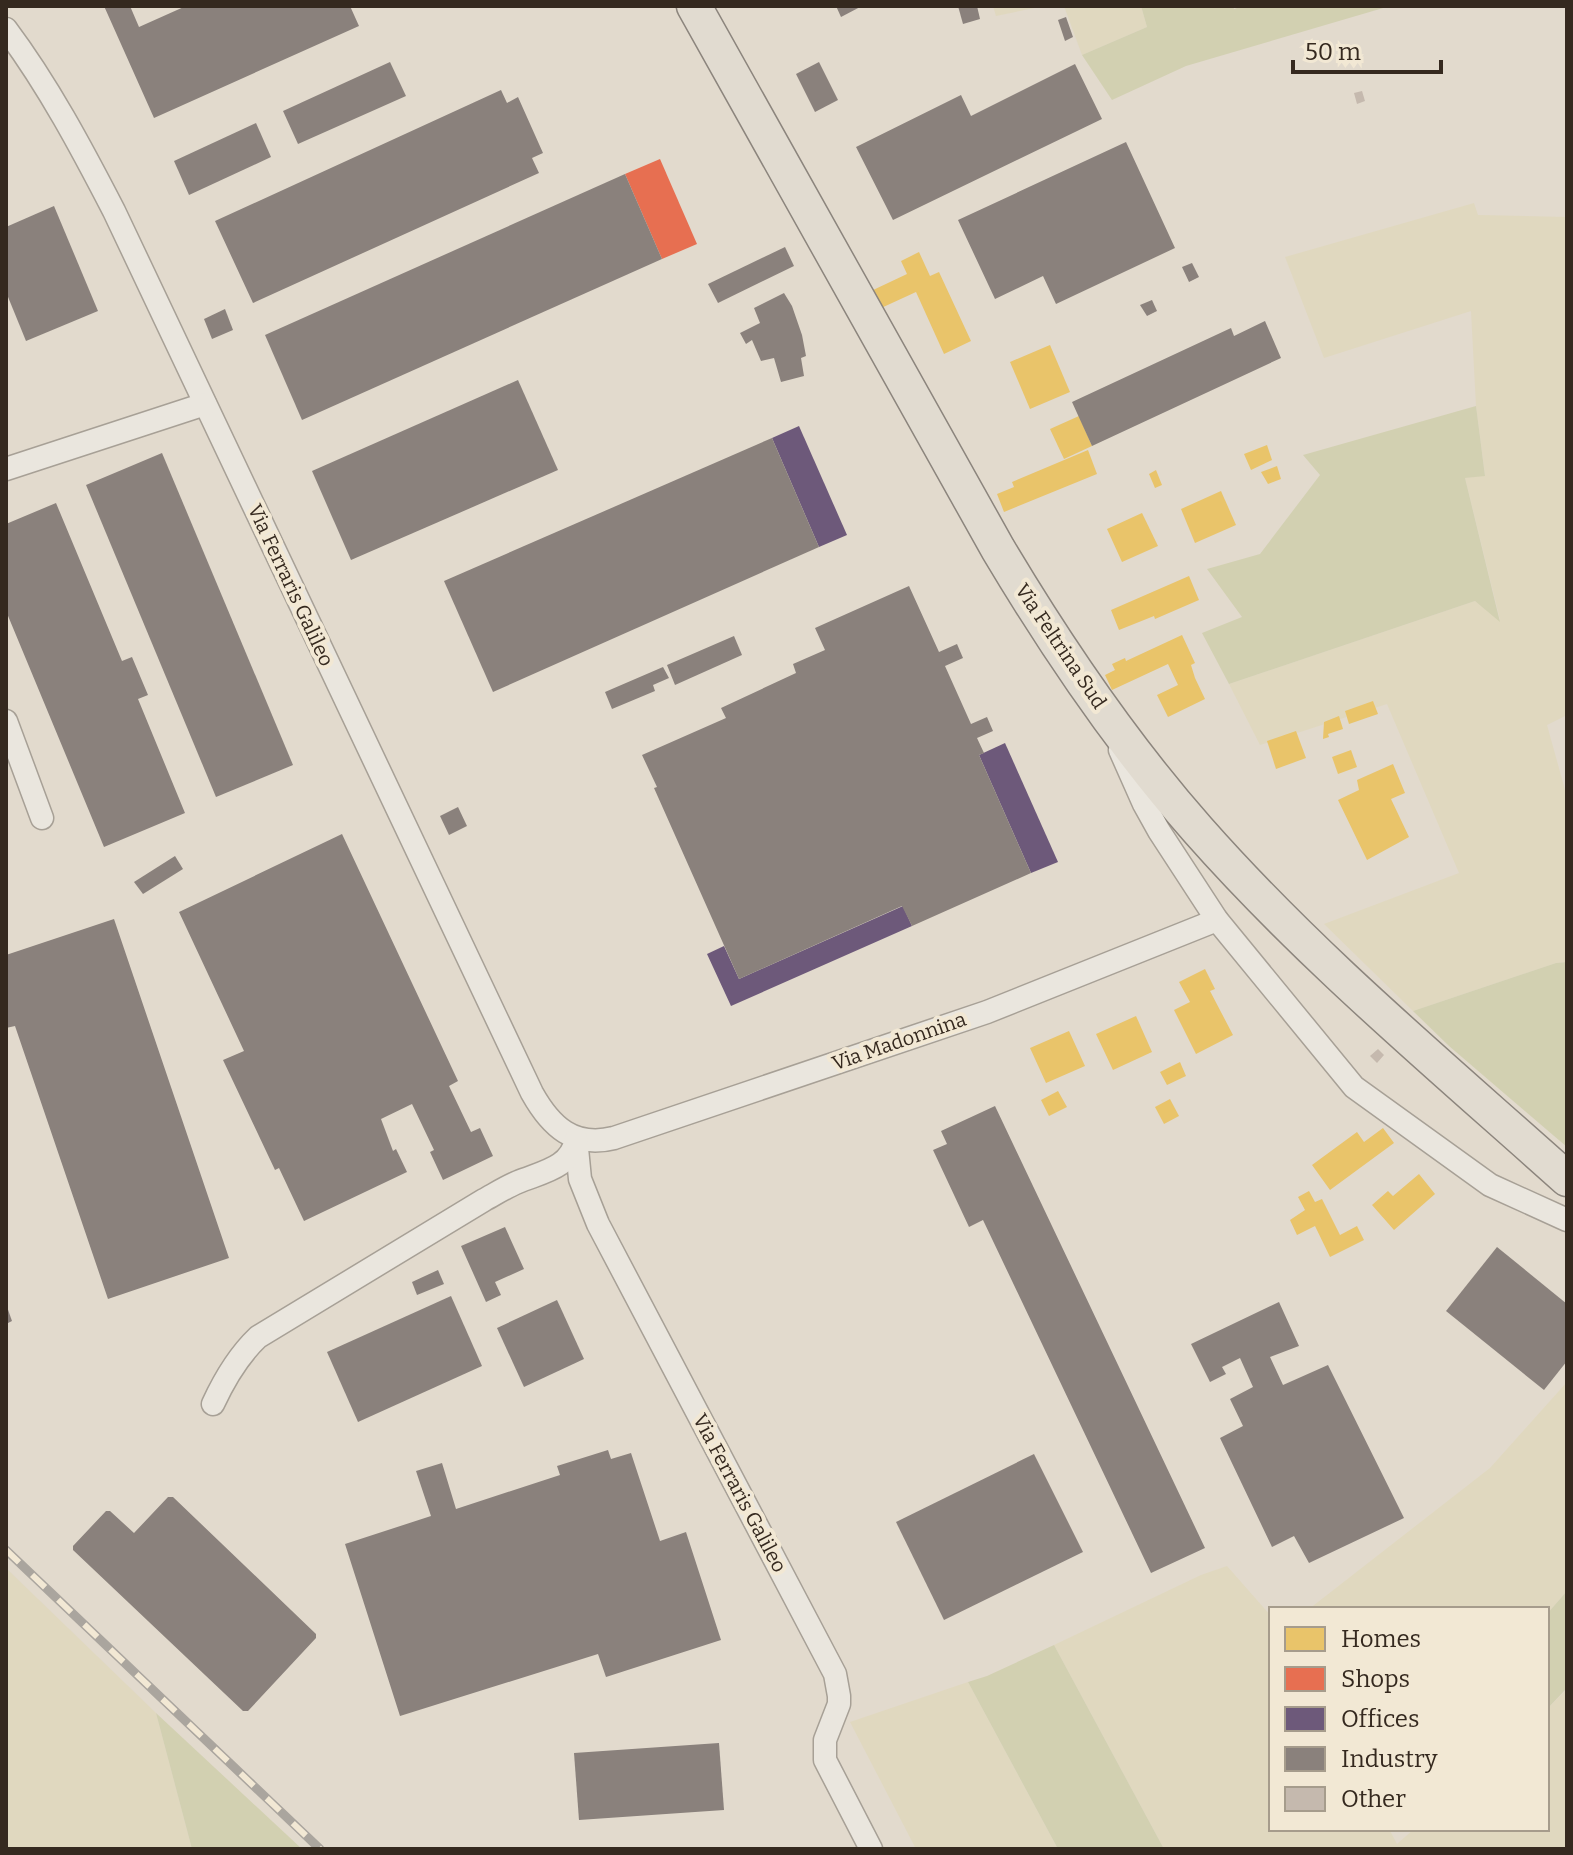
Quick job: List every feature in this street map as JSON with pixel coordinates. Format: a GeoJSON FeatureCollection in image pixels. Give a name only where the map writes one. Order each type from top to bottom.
{"type":"FeatureCollection","features":[{"type":"Feature","properties":{"kind":"main road","name":"Via Feltrina Sud"},"geometry":{"type":"LineString","coordinates":[[694,6],[998,549],[1049,633],[1104,712],[1197,829],[1294,932],[1567,1179]]}},
{"type":"Feature","properties":{"kind":"street","name":"Via Ferraris Galileo"},"geometry":{"type":"LineString","coordinates":[[6,29],[42,82],[95,174],[532,1093],[551,1119],[576,1138],[580,1179],[598,1224],[835,1674],[839,1704],[825,1740],[825,1760],[871,1849]]}},
{"type":"Feature","properties":{"kind":"street"},"geometry":{"type":"LineString","coordinates":[[6,469],[205,404]]}},
{"type":"Feature","properties":{"kind":"street"},"geometry":{"type":"LineString","coordinates":[[1104,712],[1144,804],[1217,920],[1354,1087],[1490,1185],[1567,1220]]}},
{"type":"Feature","properties":{"kind":"street"},"geometry":{"type":"LineString","coordinates":[[6,721],[42,818]]}},
{"type":"Feature","properties":{"kind":"street","name":"Via Madonnina"},"geometry":{"type":"LineString","coordinates":[[576,1138],[599,1141],[631,1132],[987,1012],[1217,920]]}},
{"type":"Feature","properties":{"kind":"street"},"geometry":{"type":"LineString","coordinates":[[213,1404],[244,1349],[258,1337],[484,1200],[514,1183],[563,1163],[571,1155],[576,1138]]}},
{"type":"Feature","properties":{"kind":"shaded area"},"geometry":{"type":"Polygon","coordinates":[[[993,6],[1044,6],[996,16],[993,6]]]}},
{"type":"Feature","properties":{"kind":"shaded area"},"geometry":{"type":"Polygon","coordinates":[[[1064,6],[1141,6],[1147,27],[1082,55],[1064,6]]]}},
{"type":"Feature","properties":{"kind":"shaded area"},"geometry":{"type":"Polygon","coordinates":[[[1141,6],[1233,6],[1234,9],[1243,6],[1390,6],[1186,66],[1112,100],[1082,55],[1147,27],[1141,6]]]}},
{"type":"Feature","properties":{"kind":"shaded area"},"geometry":{"type":"Polygon","coordinates":[[[1474,203],[1478,215],[1567,217],[1567,715],[1547,725],[1567,797],[1567,962],[1413,1011],[1324,924],[1459,873],[1387,704],[1260,745],[1229,684],[1475,601],[1500,620],[1465,478],[1485,475],[1476,406],[1471,311],[1324,358],[1285,257],[1474,203]]]}},
{"type":"Feature","properties":{"kind":"shaded area"},"geometry":{"type":"Polygon","coordinates":[[[1476,406],[1485,476],[1465,478],[1500,622],[1475,601],[1229,684],[1202,633],[1242,617],[1207,569],[1260,554],[1320,475],[1303,455],[1476,406]]]}},
{"type":"Feature","properties":{"kind":"shaded area"},"geometry":{"type":"Polygon","coordinates":[[[1567,962],[1567,1147],[1449,1046],[1413,1011],[1567,962]]]}},
{"type":"Feature","properties":{"kind":"shaded area"},"geometry":{"type":"Polygon","coordinates":[[[1567,1382],[1567,1591],[1549,1612],[1549,1607],[1312,1607],[1490,1468],[1567,1382]]]}},
{"type":"Feature","properties":{"kind":"shaded area"},"geometry":{"type":"Polygon","coordinates":[[[1227,1566],[1269,1614],[1269,1831],[1390,1831],[1397,1844],[1412,1831],[1549,1831],[1549,1707],[1567,1689],[1567,1849],[1164,1849],[1054,1645],[1201,1575],[1227,1566]]]}},
{"type":"Feature","properties":{"kind":"shaded area"},"geometry":{"type":"Polygon","coordinates":[[[6,1570],[156,1713],[192,1849],[6,1849],[6,1570]]]}},
{"type":"Feature","properties":{"kind":"shaded area"},"geometry":{"type":"Polygon","coordinates":[[[1567,1591],[1567,1688],[1549,1707],[1549,1612],[1567,1591]]]}},
{"type":"Feature","properties":{"kind":"shaded area"},"geometry":{"type":"Polygon","coordinates":[[[1054,1645],[1164,1849],[1058,1849],[968,1682],[1054,1645]]]}},
{"type":"Feature","properties":{"kind":"shaded area"},"geometry":{"type":"Polygon","coordinates":[[[968,1682],[1058,1849],[916,1849],[850,1722],[968,1682]]]}},
{"type":"Feature","properties":{"kind":"shaded area"},"geometry":{"type":"Polygon","coordinates":[[[156,1713],[302,1849],[192,1849],[156,1713]]]}},
{"type":"Feature","properties":{"kind":"building: Homes"},"geometry":{"type":"Polygon","coordinates":[[[919,252],[930,276],[939,272],[971,341],[944,354],[916,292],[879,309],[871,291],[907,274],[901,261],[919,252]]]}},
{"type":"Feature","properties":{"kind":"building: Homes"},"geometry":{"type":"Polygon","coordinates":[[[1050,345],[1070,392],[1030,409],[1010,362],[1050,345]]]}},
{"type":"Feature","properties":{"kind":"building: Homes"},"geometry":{"type":"Polygon","coordinates":[[[1079,416],[1092,446],[1064,459],[1050,429],[1079,416]]]}},
{"type":"Feature","properties":{"kind":"building: Homes"},"geometry":{"type":"Polygon","coordinates":[[[1267,445],[1272,460],[1251,470],[1244,454],[1267,445]]]}},
{"type":"Feature","properties":{"kind":"building: Homes"},"geometry":{"type":"Polygon","coordinates":[[[1088,450],[1097,474],[1004,512],[997,494],[1014,487],[1012,482],[1088,450]]]}},
{"type":"Feature","properties":{"kind":"building: Homes"},"geometry":{"type":"Polygon","coordinates":[[[1277,466],[1281,479],[1268,484],[1261,472],[1277,466]]]}},
{"type":"Feature","properties":{"kind":"building: Homes"},"geometry":{"type":"Polygon","coordinates":[[[1156,470],[1162,485],[1155,488],[1149,474],[1156,470]]]}},
{"type":"Feature","properties":{"kind":"building: Homes"},"geometry":{"type":"Polygon","coordinates":[[[1221,491],[1236,525],[1195,543],[1181,509],[1221,491]]]}},
{"type":"Feature","properties":{"kind":"building: Homes"},"geometry":{"type":"Polygon","coordinates":[[[1142,513],[1158,546],[1122,562],[1107,529],[1142,513]]]}},
{"type":"Feature","properties":{"kind":"building: Homes"},"geometry":{"type":"Polygon","coordinates":[[[1189,576],[1199,600],[1119,630],[1111,610],[1189,576]]]}},
{"type":"Feature","properties":{"kind":"building: Homes"},"geometry":{"type":"Polygon","coordinates":[[[1182,635],[1195,663],[1191,665],[1205,699],[1168,717],[1157,695],[1178,685],[1168,664],[1112,690],[1105,675],[1115,670],[1112,664],[1125,658],[1126,661],[1182,635]]]}},
{"type":"Feature","properties":{"kind":"building: Homes"},"geometry":{"type":"Polygon","coordinates":[[[1373,701],[1378,714],[1349,724],[1345,711],[1373,701]]]}},
{"type":"Feature","properties":{"kind":"building: Homes"},"geometry":{"type":"Polygon","coordinates":[[[1339,716],[1343,729],[1323,739],[1324,722],[1339,716]]]}},
{"type":"Feature","properties":{"kind":"building: Homes"},"geometry":{"type":"Polygon","coordinates":[[[1296,731],[1306,758],[1276,769],[1267,741],[1296,731]]]}},
{"type":"Feature","properties":{"kind":"building: Homes"},"geometry":{"type":"Polygon","coordinates":[[[1351,750],[1357,767],[1338,774],[1332,757],[1351,750]]]}},
{"type":"Feature","properties":{"kind":"building: Homes"},"geometry":{"type":"Polygon","coordinates":[[[1393,764],[1405,793],[1391,799],[1409,837],[1367,860],[1338,800],[1359,790],[1357,780],[1393,764]]]}},
{"type":"Feature","properties":{"kind":"building: Homes"},"geometry":{"type":"Polygon","coordinates":[[[1205,969],[1215,989],[1210,991],[1233,1035],[1196,1054],[1174,1010],[1190,1002],[1179,982],[1205,969]]]}},
{"type":"Feature","properties":{"kind":"building: Homes"},"geometry":{"type":"Polygon","coordinates":[[[1136,1016],[1152,1052],[1113,1070],[1096,1034],[1136,1016]]]}},
{"type":"Feature","properties":{"kind":"building: Homes"},"geometry":{"type":"Polygon","coordinates":[[[1069,1031],[1085,1066],[1046,1083],[1030,1048],[1069,1031]]]}},
{"type":"Feature","properties":{"kind":"building: Homes"},"geometry":{"type":"Polygon","coordinates":[[[1180,1062],[1186,1076],[1167,1085],[1160,1072],[1180,1062]]]}},
{"type":"Feature","properties":{"kind":"building: Homes"},"geometry":{"type":"Polygon","coordinates":[[[1058,1091],[1067,1107],[1049,1116],[1041,1100],[1058,1091]]]}},
{"type":"Feature","properties":{"kind":"building: Homes"},"geometry":{"type":"Polygon","coordinates":[[[1170,1099],[1179,1116],[1164,1124],[1155,1107],[1170,1099]]]}},
{"type":"Feature","properties":{"kind":"building: Homes"},"geometry":{"type":"Polygon","coordinates":[[[1383,1128],[1394,1143],[1330,1190],[1312,1165],[1357,1132],[1364,1142],[1383,1128]]]}},
{"type":"Feature","properties":{"kind":"building: Homes"},"geometry":{"type":"Polygon","coordinates":[[[1419,1174],[1435,1194],[1394,1230],[1372,1205],[1388,1191],[1393,1196],[1419,1174]]]}},
{"type":"Feature","properties":{"kind":"building: Homes"},"geometry":{"type":"Polygon","coordinates":[[[1309,1191],[1315,1202],[1322,1199],[1340,1235],[1357,1226],[1364,1240],[1330,1257],[1315,1226],[1297,1235],[1290,1220],[1305,1210],[1298,1197],[1309,1191]]]}},
{"type":"Feature","properties":{"kind":"building: Shops"},"geometry":{"type":"Polygon","coordinates":[[[660,159],[697,244],[662,259],[625,174],[660,159]]]}},
{"type":"Feature","properties":{"kind":"building: Offices"},"geometry":{"type":"Polygon","coordinates":[[[799,426],[847,535],[819,547],[772,438],[799,426]]]}},
{"type":"Feature","properties":{"kind":"building: Offices"},"geometry":{"type":"Polygon","coordinates":[[[1005,743],[1058,862],[1031,873],[979,755],[1005,743]]]}},
{"type":"Feature","properties":{"kind":"building: Offices"},"geometry":{"type":"Polygon","coordinates":[[[903,906],[912,926],[731,1006],[707,954],[724,946],[739,979],[903,906]]]}},
{"type":"Feature","properties":{"kind":"building: Industry"},"geometry":{"type":"Polygon","coordinates":[[[104,6],[130,6],[139,27],[186,6],[350,6],[359,26],[154,118],[104,6]]]}},
{"type":"Feature","properties":{"kind":"building: Industry"},"geometry":{"type":"Polygon","coordinates":[[[836,6],[862,6],[841,17],[836,6]]]}},
{"type":"Feature","properties":{"kind":"building: Industry"},"geometry":{"type":"Polygon","coordinates":[[[958,6],[977,6],[980,19],[963,24],[958,6]]]}},
{"type":"Feature","properties":{"kind":"building: Industry"},"geometry":{"type":"Polygon","coordinates":[[[1066,17],[1073,37],[1065,41],[1058,20],[1066,17]]]}},
{"type":"Feature","properties":{"kind":"building: Industry"},"geometry":{"type":"Polygon","coordinates":[[[390,62],[406,96],[298,144],[283,111],[390,62]]]}},
{"type":"Feature","properties":{"kind":"building: Industry"},"geometry":{"type":"Polygon","coordinates":[[[819,62],[838,100],[815,112],[796,74],[819,62]]]}},
{"type":"Feature","properties":{"kind":"building: Industry"},"geometry":{"type":"Polygon","coordinates":[[[1075,64],[1102,119],[893,220],[856,147],[961,95],[971,116],[1075,64]]]}},
{"type":"Feature","properties":{"kind":"building: Industry"},"geometry":{"type":"Polygon","coordinates":[[[501,90],[507,103],[518,97],[543,153],[532,158],[539,173],[253,303],[215,221],[501,90]]]}},
{"type":"Feature","properties":{"kind":"building: Industry"},"geometry":{"type":"Polygon","coordinates":[[[256,123],[271,157],[189,195],[174,161],[256,123]]]}},
{"type":"Feature","properties":{"kind":"building: Industry"},"geometry":{"type":"Polygon","coordinates":[[[1126,142],[1175,248],[1056,304],[1043,276],[995,299],[958,220],[1126,142]]]}},
{"type":"Feature","properties":{"kind":"building: Industry"},"geometry":{"type":"Polygon","coordinates":[[[625,174],[662,259],[302,420],[265,335],[625,174]]]}},
{"type":"Feature","properties":{"kind":"building: Industry"},"geometry":{"type":"Polygon","coordinates":[[[54,206],[98,311],[26,341],[6,292],[6,227],[54,206]]]}},
{"type":"Feature","properties":{"kind":"building: Industry"},"geometry":{"type":"Polygon","coordinates":[[[785,247],[794,266],[718,303],[708,284],[785,247]]]}},
{"type":"Feature","properties":{"kind":"building: Industry"},"geometry":{"type":"Polygon","coordinates":[[[1192,263],[1199,277],[1189,282],[1182,267],[1192,263]]]}},
{"type":"Feature","properties":{"kind":"building: Industry"},"geometry":{"type":"Polygon","coordinates":[[[784,293],[792,306],[806,356],[801,358],[804,376],[781,382],[774,358],[761,361],[752,340],[746,344],[740,333],[760,323],[754,308],[784,293]]]}},
{"type":"Feature","properties":{"kind":"building: Industry"},"geometry":{"type":"Polygon","coordinates":[[[1152,300],[1157,311],[1147,316],[1140,305],[1152,300]]]}},
{"type":"Feature","properties":{"kind":"building: Industry"},"geometry":{"type":"Polygon","coordinates":[[[225,309],[233,330],[212,339],[204,319],[225,309]]]}},
{"type":"Feature","properties":{"kind":"building: Industry"},"geometry":{"type":"Polygon","coordinates":[[[1265,321],[1281,358],[1092,446],[1072,402],[1231,328],[1234,336],[1265,321]]]}},
{"type":"Feature","properties":{"kind":"building: Industry"},"geometry":{"type":"Polygon","coordinates":[[[518,380],[558,470],[351,560],[312,471],[518,380]]]}},
{"type":"Feature","properties":{"kind":"building: Industry"},"geometry":{"type":"Polygon","coordinates":[[[772,438],[819,547],[493,692],[444,581],[772,438]]]}},
{"type":"Feature","properties":{"kind":"building: Industry"},"geometry":{"type":"Polygon","coordinates":[[[162,453],[293,765],[216,797],[86,485],[162,453]]]}},
{"type":"Feature","properties":{"kind":"building: Industry"},"geometry":{"type":"Polygon","coordinates":[[[56,503],[122,661],[132,657],[148,695],[138,699],[185,813],[104,847],[6,611],[6,524],[56,503]]]}},
{"type":"Feature","properties":{"kind":"building: Industry"},"geometry":{"type":"Polygon","coordinates":[[[909,586],[939,652],[957,644],[963,658],[945,666],[971,724],[987,717],[993,731],[977,738],[984,753],[979,755],[1031,873],[912,926],[902,906],[739,979],[642,755],[726,718],[721,708],[796,673],[793,664],[825,650],[815,628],[909,586]]]}},
{"type":"Feature","properties":{"kind":"building: Industry"},"geometry":{"type":"Polygon","coordinates":[[[734,636],[742,655],[675,685],[667,665],[734,636]]]}},
{"type":"Feature","properties":{"kind":"building: Industry"},"geometry":{"type":"Polygon","coordinates":[[[663,667],[669,678],[653,685],[655,691],[612,709],[605,692],[663,667]]]}},
{"type":"Feature","properties":{"kind":"building: Industry"},"geometry":{"type":"Polygon","coordinates":[[[458,807],[467,826],[449,835],[440,816],[458,807]]]}},
{"type":"Feature","properties":{"kind":"building: Industry"},"geometry":{"type":"Polygon","coordinates":[[[342,834],[458,1081],[449,1086],[471,1132],[480,1128],[493,1156],[443,1180],[430,1152],[434,1150],[412,1104],[381,1119],[393,1151],[396,1149],[407,1172],[304,1221],[279,1168],[275,1170],[223,1060],[244,1051],[179,912],[342,834]]]}},
{"type":"Feature","properties":{"kind":"building: Industry"},"geometry":{"type":"Polygon","coordinates":[[[175,856],[183,869],[143,894],[134,882],[175,856]]]}},
{"type":"Feature","properties":{"kind":"building: Industry"},"geometry":{"type":"Polygon","coordinates":[[[114,919],[229,1258],[108,1299],[15,1026],[6,1028],[6,955],[114,919]]]}},
{"type":"Feature","properties":{"kind":"building: Industry"},"geometry":{"type":"Polygon","coordinates":[[[995,1106],[1205,1548],[1151,1573],[983,1220],[969,1227],[933,1150],[947,1144],[941,1131],[995,1106]]]}},
{"type":"Feature","properties":{"kind":"building: Industry"},"geometry":{"type":"Polygon","coordinates":[[[505,1227],[524,1269],[495,1282],[501,1295],[486,1302],[461,1246],[505,1227]]]}},
{"type":"Feature","properties":{"kind":"building: Industry"},"geometry":{"type":"Polygon","coordinates":[[[1497,1247],[1567,1304],[1567,1361],[1544,1390],[1446,1311],[1497,1247]]]}},
{"type":"Feature","properties":{"kind":"building: Industry"},"geometry":{"type":"Polygon","coordinates":[[[438,1270],[444,1284],[417,1295],[412,1282],[438,1270]]]}},
{"type":"Feature","properties":{"kind":"building: Industry"},"geometry":{"type":"Polygon","coordinates":[[[451,1296],[482,1366],[358,1422],[327,1352],[451,1296]]]}},
{"type":"Feature","properties":{"kind":"building: Industry"},"geometry":{"type":"Polygon","coordinates":[[[557,1300],[584,1359],[524,1387],[497,1328],[557,1300]]]}},
{"type":"Feature","properties":{"kind":"building: Industry"},"geometry":{"type":"Polygon","coordinates":[[[1279,1302],[1299,1346],[1270,1357],[1283,1385],[1328,1365],[1404,1518],[1309,1563],[1294,1536],[1272,1547],[1220,1438],[1243,1426],[1230,1399],[1253,1387],[1240,1358],[1222,1367],[1226,1374],[1210,1382],[1191,1344],[1279,1302]]]}},
{"type":"Feature","properties":{"kind":"building: Industry"},"geometry":{"type":"Polygon","coordinates":[[[6,1304],[12,1321],[6,1324],[6,1304]]]}},
{"type":"Feature","properties":{"kind":"building: Industry"},"geometry":{"type":"Polygon","coordinates":[[[608,1450],[611,1459],[631,1453],[660,1541],[686,1532],[721,1640],[606,1677],[598,1654],[400,1716],[345,1544],[431,1516],[416,1471],[442,1463],[456,1509],[560,1475],[557,1466],[608,1450]]]}},
{"type":"Feature","properties":{"kind":"building: Industry"},"geometry":{"type":"Polygon","coordinates":[[[1034,1454],[1083,1552],[944,1620],[896,1522],[1034,1454]]]}},
{"type":"Feature","properties":{"kind":"building: Industry"},"geometry":{"type":"Polygon","coordinates":[[[168,1497],[173,1497],[316,1634],[316,1638],[248,1711],[243,1711],[73,1550],[73,1546],[106,1511],[110,1511],[134,1533],[168,1497]]]}},
{"type":"Feature","properties":{"kind":"building: Industry"},"geometry":{"type":"Polygon","coordinates":[[[719,1743],[724,1810],[579,1820],[574,1753],[719,1743]]]}},
{"type":"Feature","properties":{"kind":"building: Other"},"geometry":{"type":"Polygon","coordinates":[[[1362,91],[1365,101],[1357,104],[1354,93],[1362,91]]]}},
{"type":"Feature","properties":{"kind":"building: Other"},"geometry":{"type":"Polygon","coordinates":[[[1378,1049],[1384,1055],[1377,1063],[1370,1056],[1378,1049]]]}},
{"type":"Feature","properties":{"kind":"railway"},"geometry":{"type":"LineString","coordinates":[[6,1550],[320,1849]]}}]}
